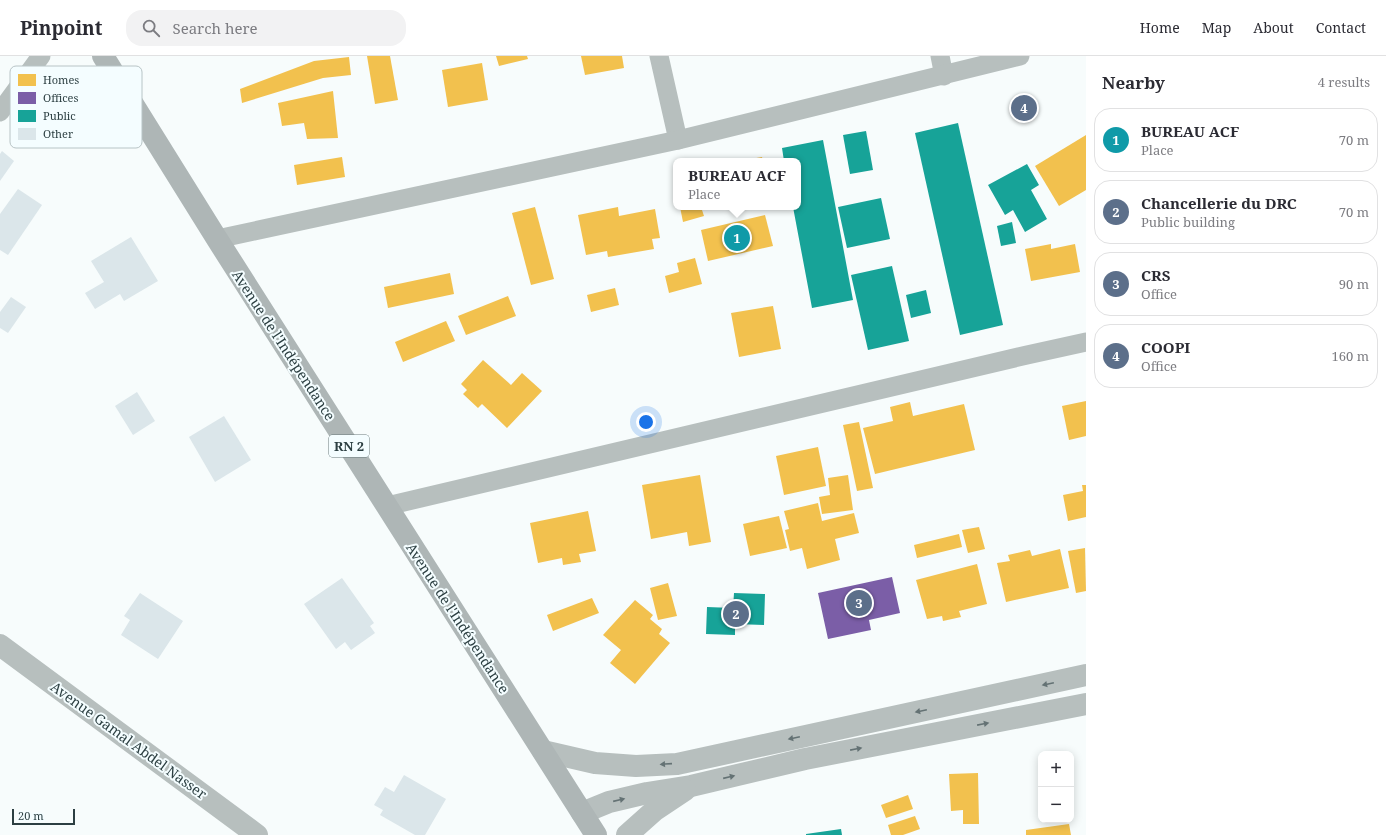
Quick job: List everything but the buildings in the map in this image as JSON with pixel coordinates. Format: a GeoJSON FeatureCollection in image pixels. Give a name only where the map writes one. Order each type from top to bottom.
{"type":"FeatureCollection","features":[{"type":"Feature","properties":{"kind":"main road","name":"Avenue de l'Indépendance"},"geometry":{"type":"LineString","coordinates":[[103,56],[109,66]]}},
{"type":"Feature","properties":{"kind":"main road","name":"Avenue de l'Indépendance"},"geometry":{"type":"LineString","coordinates":[[142,119],[596,835]]}},
{"type":"Feature","properties":{"kind":"street"},"geometry":{"type":"LineString","coordinates":[[34,66],[41,56]]}},
{"type":"Feature","properties":{"kind":"street"},"geometry":{"type":"LineString","coordinates":[[658,56],[678,140]]}},
{"type":"Feature","properties":{"kind":"street"},"geometry":{"type":"LineString","coordinates":[[940,56],[944,76]]}},
{"type":"Feature","properties":{"kind":"street"},"geometry":{"type":"LineString","coordinates":[[217,239],[678,140],[944,76],[1020,56]]}},
{"type":"Feature","properties":{"kind":"street"},"geometry":{"type":"LineString","coordinates":[[0,112],[10,98]]}},
{"type":"Feature","properties":{"kind":"street"},"geometry":{"type":"LineString","coordinates":[[387,506],[1086,342]]}},
{"type":"Feature","properties":{"kind":"street","name":"Avenue Gamal Abdel Nasser"},"geometry":{"type":"LineString","coordinates":[[0,645],[257,835]]}},
{"type":"Feature","properties":{"kind":"street"},"geometry":{"type":"LineString","coordinates":[[543,751],[596,762],[636,766],[677,764],[1086,675]]}},
{"type":"Feature","properties":{"kind":"street"},"geometry":{"type":"LineString","coordinates":[[582,813],[609,802],[647,793],[691,786],[805,759],[1086,704]]}},
{"type":"Feature","properties":{"kind":"street"},"geometry":{"type":"LineString","coordinates":[[627,835],[655,810],[691,786]]}},
{"type":"Feature","properties":{"kind":"place","name":"COOPI"},"geometry":{"type":"Point","coordinates":[1024,108]}},
{"type":"Feature","properties":{"kind":"place","name":"BUREAU ACF"},"geometry":{"type":"Point","coordinates":[737,238]}},
{"type":"Feature","properties":{"kind":"place","name":"CRS"},"geometry":{"type":"Point","coordinates":[859,603]}},
{"type":"Feature","properties":{"kind":"place","name":"Chancellerie du DRC"},"geometry":{"type":"Point","coordinates":[736,614]}}]}
